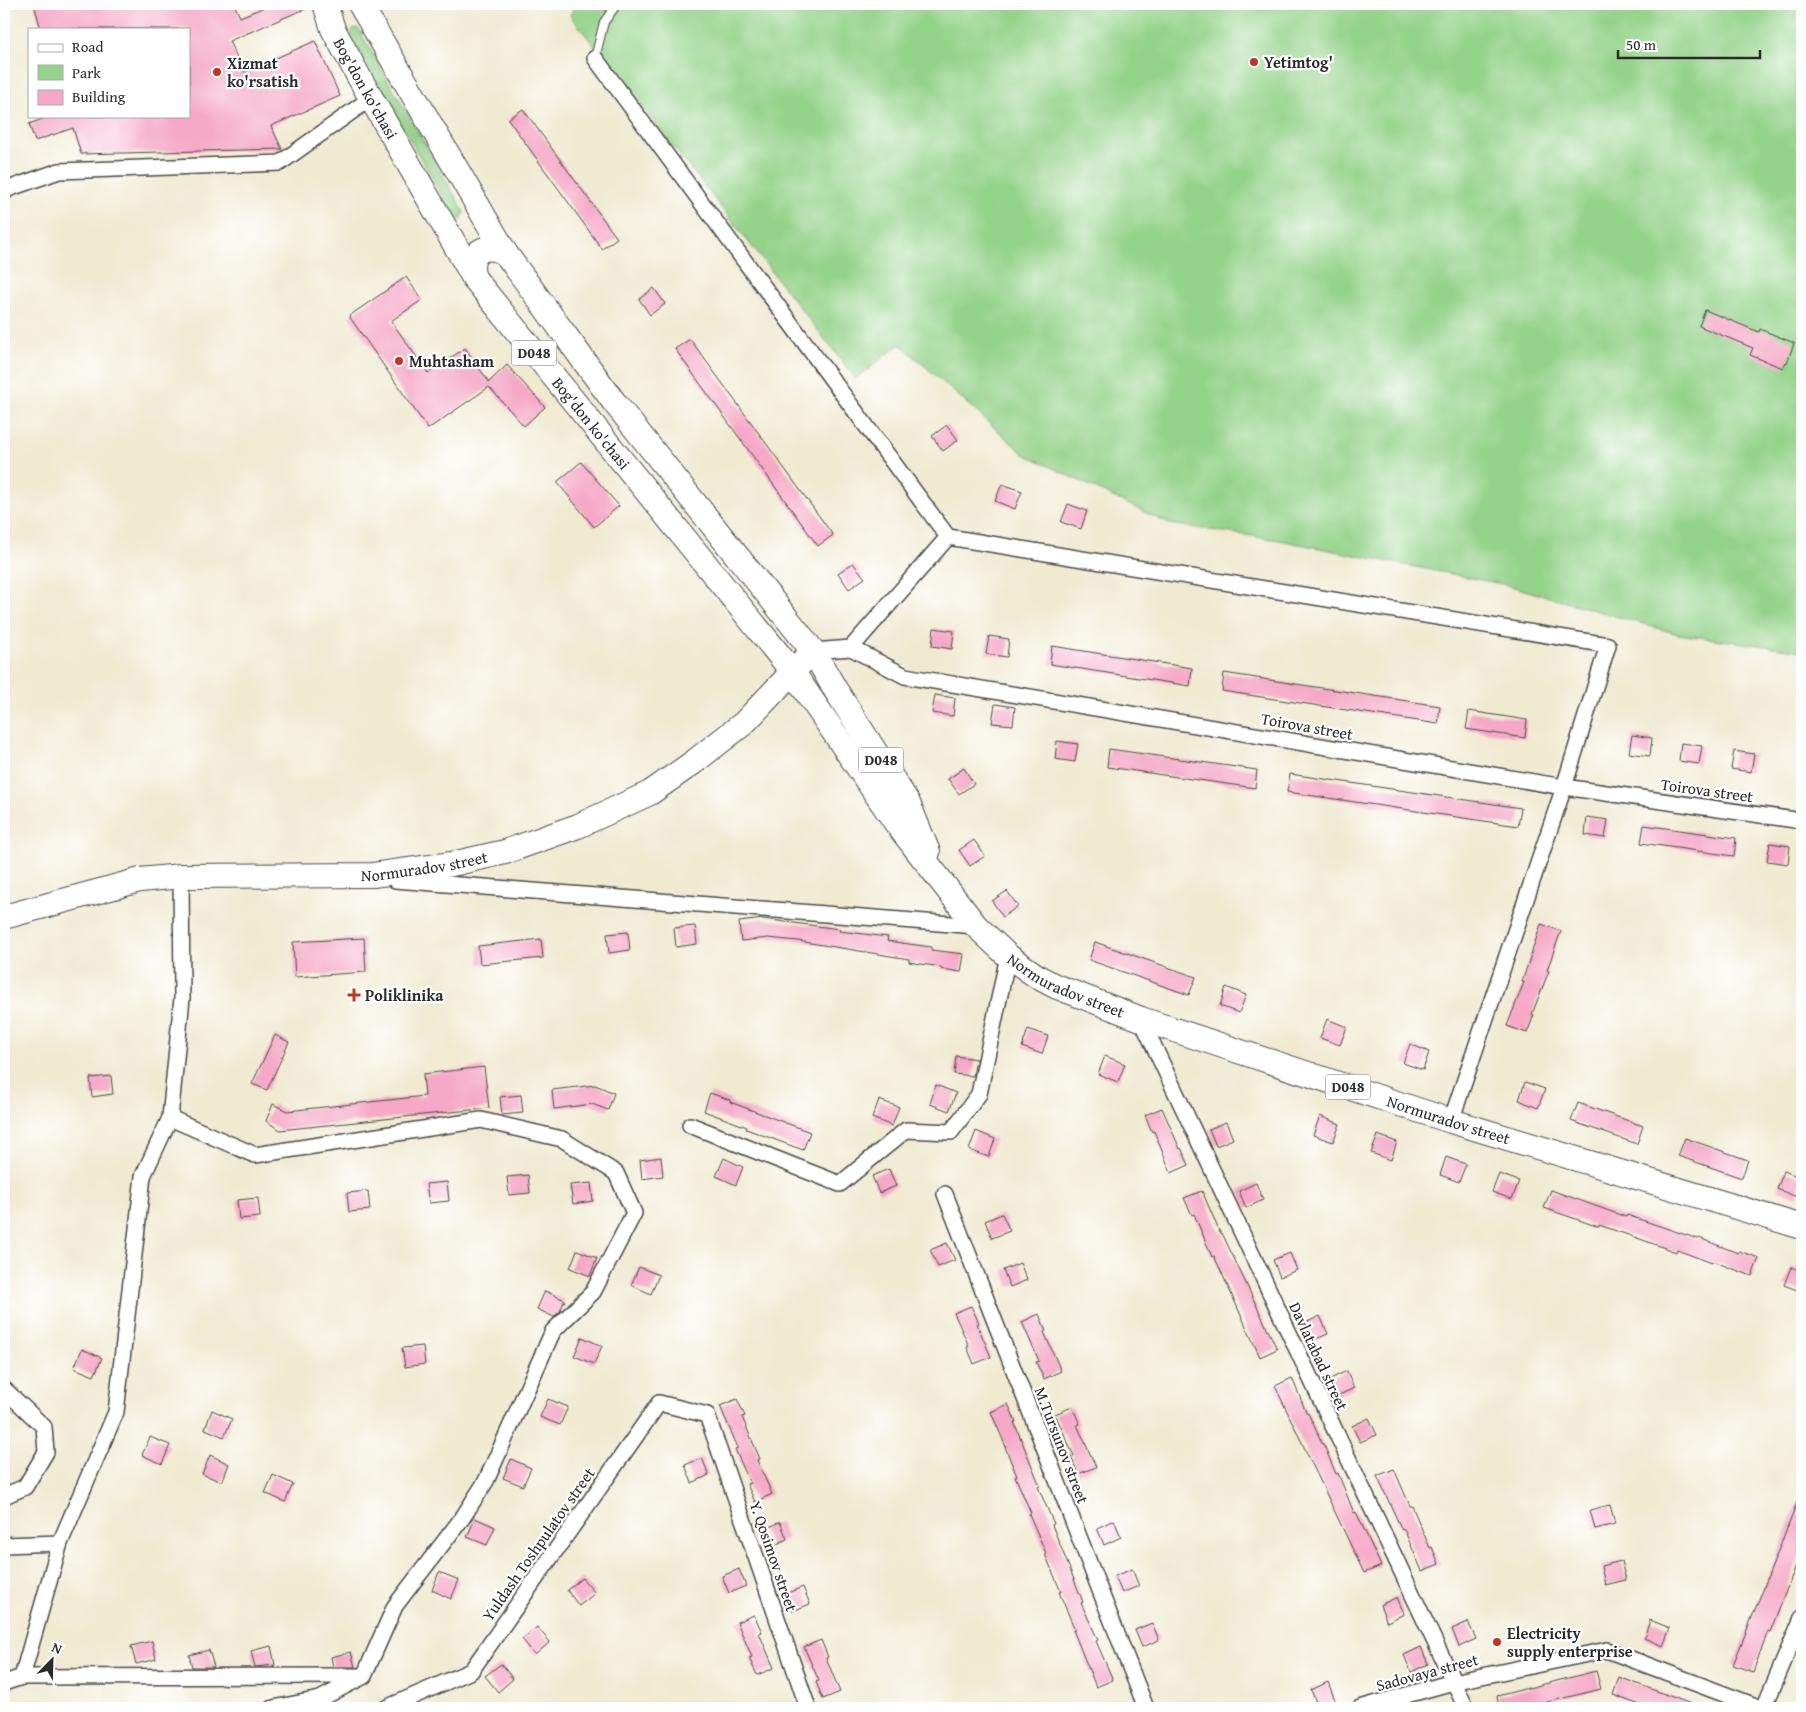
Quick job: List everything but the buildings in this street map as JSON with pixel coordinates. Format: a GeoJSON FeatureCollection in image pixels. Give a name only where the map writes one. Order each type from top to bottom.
{"type":"FeatureCollection","features":[{"type":"Feature","properties":{"kind":"main road","name":"Bog'don ko'chasi"},"geometry":{"type":"LineString","coordinates":[[325,4],[333,28],[371,98],[474,278],[792,671]]}},
{"type":"Feature","properties":{"kind":"main road","name":"Bog'don ko'chasi"},"geometry":{"type":"LineString","coordinates":[[360,4],[506,254],[614,402],[813,651]]}},
{"type":"Feature","properties":{"kind":"main road"},"geometry":{"type":"LineString","coordinates":[[474,278],[471,269],[473,259],[479,252],[488,248],[498,248],[506,254]]}},
{"type":"Feature","properties":{"kind":"main road","name":"Normuradov street"},"geometry":{"type":"LineString","coordinates":[[4,917],[140,880],[181,876],[345,876],[426,869],[479,858],[553,836],[627,805],[673,778],[736,730],[813,651],[908,803],[936,874]]}},
{"type":"Feature","properties":{"kind":"main road","name":"Normuradov street"},"geometry":{"type":"LineString","coordinates":[[792,671],[896,823],[976,926],[1008,956],[1038,977],[1055,986],[1141,1019],[1451,1121],[1802,1227]]}},
{"type":"Feature","properties":{"kind":"street"},"geometry":{"type":"LineString","coordinates":[[595,58],[948,537],[1608,645],[1564,787],[1451,1121]]}},
{"type":"Feature","properties":{"kind":"street"},"geometry":{"type":"LineString","coordinates":[[4,193],[8,189],[59,171],[280,162],[371,98]]}},
{"type":"Feature","properties":{"kind":"street"},"geometry":{"type":"LineString","coordinates":[[813,651],[851,648],[948,537]]}},
{"type":"Feature","properties":{"kind":"street","name":"Toirova street"},"geometry":{"type":"LineString","coordinates":[[851,648],[905,676],[1564,787],[1802,821]]}},
{"type":"Feature","properties":{"kind":"street"},"geometry":{"type":"LineString","coordinates":[[22,1677],[60,1543],[116,1412],[143,1176],[170,1118],[182,998],[181,876]]}},
{"type":"Feature","properties":{"kind":"street"},"geometry":{"type":"LineString","coordinates":[[345,876],[976,926]]}},
{"type":"Feature","properties":{"kind":"street"},"geometry":{"type":"LineString","coordinates":[[690,1125],[840,1184],[906,1130],[951,1132],[979,1094],[1008,956]]}},
{"type":"Feature","properties":{"kind":"street","name":"Davlatabad street"},"geometry":{"type":"LineString","coordinates":[[1141,1019],[1466,1708]]}},
{"type":"Feature","properties":{"kind":"street"},"geometry":{"type":"LineString","coordinates":[[170,1118],[255,1155],[481,1120],[562,1139],[616,1173],[634,1213],[593,1292],[553,1331],[486,1481],[463,1517],[395,1606],[364,1676],[320,1699],[274,1708]]}},
{"type":"Feature","properties":{"kind":"street","name":"M.Tursunov street"},"geometry":{"type":"LineString","coordinates":[[945,1194],[1146,1708]]}},
{"type":"Feature","properties":{"kind":"street"},"geometry":{"type":"LineString","coordinates":[[4,1389],[44,1427],[46,1452],[25,1487],[4,1496]]}},
{"type":"Feature","properties":{"kind":"street","name":"Yuldash Toshpulatov street"},"geometry":{"type":"LineString","coordinates":[[386,1708],[471,1671],[659,1403],[707,1415]]}},
{"type":"Feature","properties":{"kind":"street","name":"Y. Qosimov street"},"geometry":{"type":"LineString","coordinates":[[707,1415],[808,1708]]}},
{"type":"Feature","properties":{"kind":"street"},"geometry":{"type":"LineString","coordinates":[[4,1545],[60,1543]]}},
{"type":"Feature","properties":{"kind":"street"},"geometry":{"type":"LineString","coordinates":[[1762,1708],[1802,1618]]}},
{"type":"Feature","properties":{"kind":"street","name":"Sadovaya street"},"geometry":{"type":"LineString","coordinates":[[1360,1708],[1453,1682],[1607,1650],[1762,1708]]}},
{"type":"Feature","properties":{"kind":"street"},"geometry":{"type":"LineString","coordinates":[[4,1682],[22,1677],[364,1676]]}},
{"type":"Feature","properties":{"kind":"lane"},"geometry":{"type":"LineString","coordinates":[[595,58],[604,22],[617,4]]}},
{"type":"Feature","properties":{"kind":"green space"},"geometry":{"type":"Polygon","coordinates":[[[576,4],[1802,4],[1802,651],[1678,634],[1507,585],[1279,540],[1169,524],[1024,454],[900,344],[856,379],[570,15],[576,4]]]}},
{"type":"Feature","properties":{"kind":"green space"},"geometry":{"type":"Polygon","coordinates":[[[358,28],[464,212],[461,220],[453,215],[357,47],[351,35],[353,29],[358,28]]]}},
{"type":"Feature","properties":{"kind":"place","name":"Yetimtog'"},"geometry":{"type":"Point","coordinates":[1254,62]}},
{"type":"Feature","properties":{"kind":"place","name":"Xizmat ko'rsatish"},"geometry":{"type":"Point","coordinates":[217,72]}},
{"type":"Feature","properties":{"kind":"place","name":"Muhtasham"},"geometry":{"type":"Point","coordinates":[399,361]}},
{"type":"Feature","properties":{"kind":"place","name":"Poliklinika"},"geometry":{"type":"Point","coordinates":[354,995]}},
{"type":"Feature","properties":{"kind":"place","name":"Electricity supply enterprise"},"geometry":{"type":"Point","coordinates":[1497,1642]}}]}
